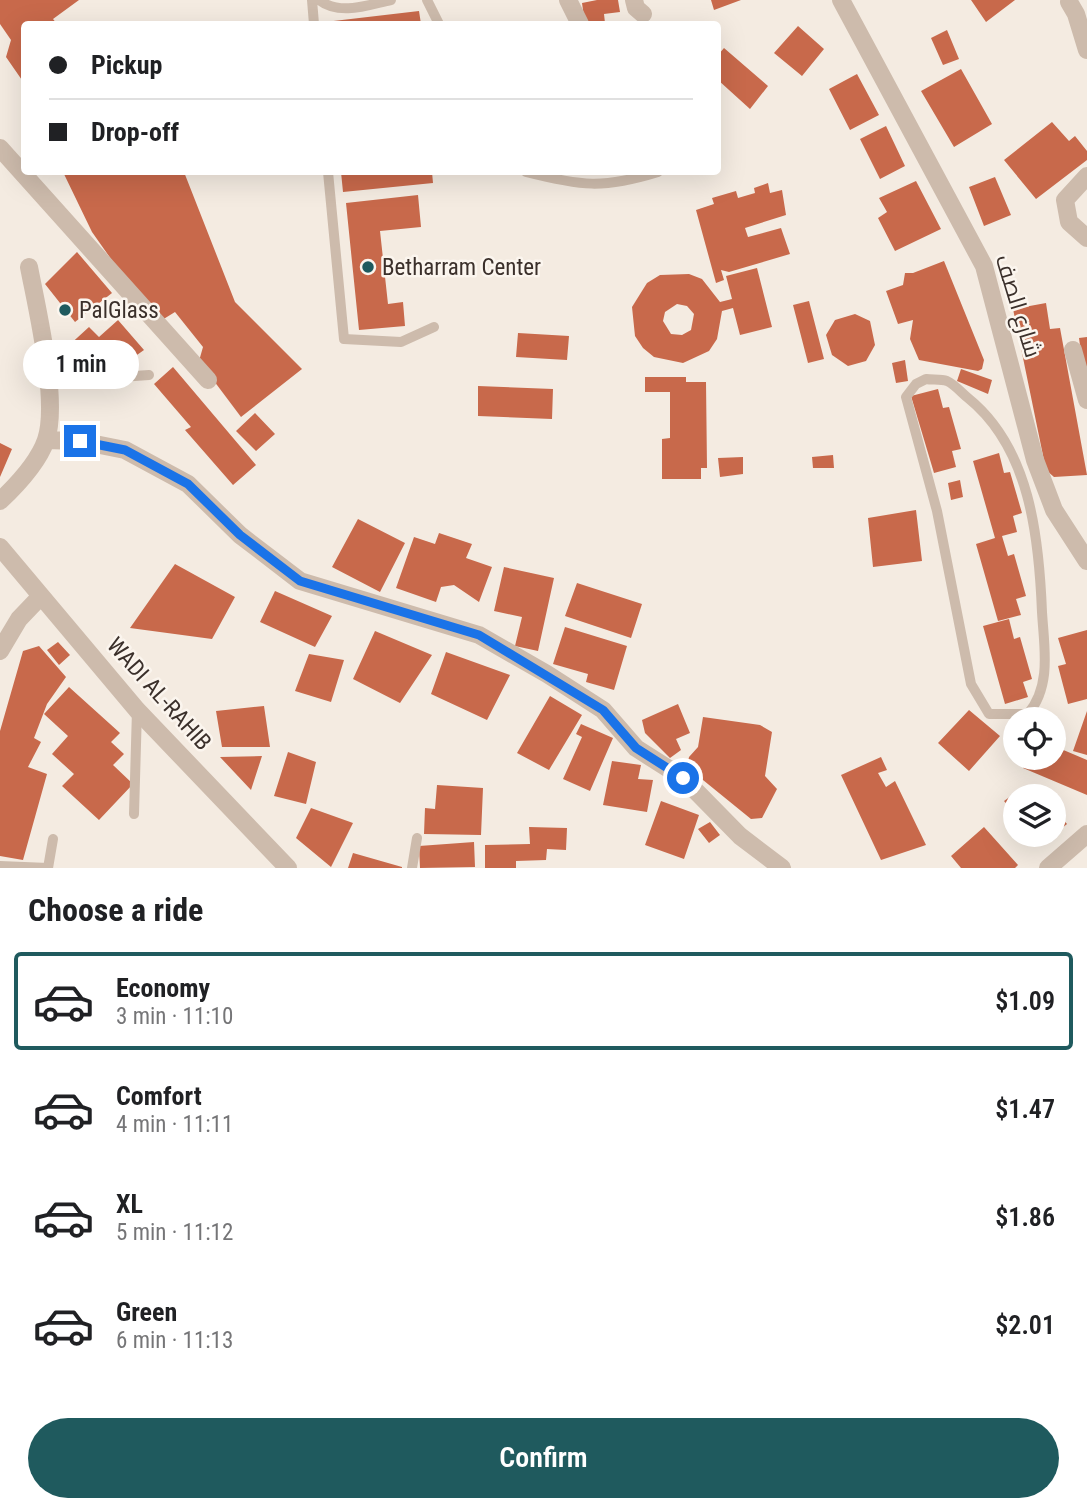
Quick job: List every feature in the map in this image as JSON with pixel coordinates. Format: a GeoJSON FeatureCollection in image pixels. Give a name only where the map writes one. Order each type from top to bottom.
{"type":"FeatureCollection","features":[{"type":"Feature","properties":{"kind":"street"},"geometry":{"type":"LineString","coordinates":[[568,0],[578,21]]}},
{"type":"Feature","properties":{"kind":"street","name":"شارع الصف"},"geometry":{"type":"LineString","coordinates":[[841,0],[984,266],[1035,460],[1054,510],[1087,561]]}},
{"type":"Feature","properties":{"kind":"street"},"geometry":{"type":"LineString","coordinates":[[1069,2],[1076,14],[1087,50]]}},
{"type":"Feature","properties":{"kind":"street"},"geometry":{"type":"LineString","coordinates":[[0,148],[21,171]]}},
{"type":"Feature","properties":{"kind":"street"},"geometry":{"type":"LineString","coordinates":[[24,175],[208,380]]}},
{"type":"Feature","properties":{"kind":"street"},"geometry":{"type":"LineString","coordinates":[[1087,176],[1065,200],[1069,222],[1087,238]]}},
{"type":"Feature","properties":{"kind":"street"},"geometry":{"type":"LineString","coordinates":[[0,501],[20,482],[46,440],[48,382],[29,267]]}},
{"type":"Feature","properties":{"kind":"street"},"geometry":{"type":"LineString","coordinates":[[1073,350],[1087,400]]}},
{"type":"Feature","properties":{"kind":"street"},"geometry":{"type":"LineString","coordinates":[[46,440],[80,441],[125,450],[188,484],[240,535],[300,581],[479,635],[547,674],[603,710],[636,748],[683,778],[740,836],[782,868]]}},
{"type":"Feature","properties":{"kind":"street","name":"WADI AL-RAHIB"},"geometry":{"type":"LineString","coordinates":[[0,547],[136,710],[288,868]]}},
{"type":"Feature","properties":{"kind":"street"},"geometry":{"type":"LineString","coordinates":[[0,651],[19,619],[41,597]]}},
{"type":"Feature","properties":{"kind":"street"},"geometry":{"type":"LineString","coordinates":[[1048,868],[1087,834]]}},
{"type":"Feature","properties":{"kind":"lane"},"geometry":{"type":"LineString","coordinates":[[312,0],[314,21]]}},
{"type":"Feature","properties":{"kind":"lane"},"geometry":{"type":"LineString","coordinates":[[319,0],[328,6],[352,9],[391,0]]}},
{"type":"Feature","properties":{"kind":"lane"},"geometry":{"type":"LineString","coordinates":[[427,0],[438,21]]}},
{"type":"Feature","properties":{"kind":"lane"},"geometry":{"type":"LineString","coordinates":[[328,175],[344,339],[401,342],[434,327]]}},
{"type":"Feature","properties":{"kind":"lane"},"geometry":{"type":"LineString","coordinates":[[538,175],[578,185],[622,183],[648,175]]}},
{"type":"Feature","properties":{"kind":"lane"},"geometry":{"type":"LineString","coordinates":[[48,382],[149,375]]}},
{"type":"Feature","properties":{"kind":"lane"},"geometry":{"type":"LineString","coordinates":[[926,379],[948,382],[985,412],[1010,449],[1033,517],[1041,576],[1045,678],[1038,702],[1028,714],[989,715],[971,684],[937,510],[910,419],[906,397],[916,384],[926,379]]}},
{"type":"Feature","properties":{"kind":"lane"},"geometry":{"type":"LineString","coordinates":[[1033,517],[1054,510]]}},
{"type":"Feature","properties":{"kind":"lane"},"geometry":{"type":"LineString","coordinates":[[134,814],[136,710]]}},
{"type":"Feature","properties":{"kind":"lane"},"geometry":{"type":"LineString","coordinates":[[412,868],[417,838]]}},
{"type":"Feature","properties":{"kind":"lane"},"geometry":{"type":"LineString","coordinates":[[0,866],[48,868],[53,839]]}},
{"type":"Feature","properties":{"kind":"building"},"geometry":{"type":"Polygon","coordinates":[[[0,0],[79,0],[53,19],[55,21],[21,21],[21,79],[6,57],[11,40],[0,24],[0,0]]]}},
{"type":"Feature","properties":{"kind":"building"},"geometry":{"type":"Polygon","coordinates":[[[618,0],[620,12],[604,14],[605,21],[585,21],[582,3],[618,0]]]}},
{"type":"Feature","properties":{"kind":"building"},"geometry":{"type":"Polygon","coordinates":[[[711,0],[741,0],[714,10],[711,0]]]}},
{"type":"Feature","properties":{"kind":"building"},"geometry":{"type":"Polygon","coordinates":[[[971,0],[1015,0],[986,22],[971,0]]]}},
{"type":"Feature","properties":{"kind":"building"},"geometry":{"type":"Polygon","coordinates":[[[419,11],[421,21],[334,21],[419,11]]]}},
{"type":"Feature","properties":{"kind":"building"},"geometry":{"type":"Polygon","coordinates":[[[798,26],[824,49],[802,76],[774,53],[798,26]]]}},
{"type":"Feature","properties":{"kind":"building"},"geometry":{"type":"Polygon","coordinates":[[[947,30],[959,59],[943,65],[931,38],[947,30]]]}},
{"type":"Feature","properties":{"kind":"building"},"geometry":{"type":"Polygon","coordinates":[[[724,48],[768,86],[750,109],[721,83],[721,52],[724,48]]]}},
{"type":"Feature","properties":{"kind":"building"},"geometry":{"type":"Polygon","coordinates":[[[961,69],[992,124],[954,147],[921,91],[961,69]]]}},
{"type":"Feature","properties":{"kind":"building"},"geometry":{"type":"Polygon","coordinates":[[[857,74],[879,115],[850,130],[829,89],[857,74]]]}},
{"type":"Feature","properties":{"kind":"building"},"geometry":{"type":"Polygon","coordinates":[[[1052,122],[1069,141],[1075,136],[1087,151],[1087,160],[1036,199],[1004,160],[1052,122]]]}},
{"type":"Feature","properties":{"kind":"building"},"geometry":{"type":"Polygon","coordinates":[[[886,126],[905,166],[880,179],[860,139],[886,126]]]}},
{"type":"Feature","properties":{"kind":"building"},"geometry":{"type":"Polygon","coordinates":[[[64,175],[185,175],[235,302],[302,369],[241,417],[199,361],[203,347],[175,312],[162,320],[123,276],[92,232],[64,175]]]}},
{"type":"Feature","properties":{"kind":"building"},"geometry":{"type":"Polygon","coordinates":[[[341,175],[432,175],[433,183],[343,192],[341,175]]]}},
{"type":"Feature","properties":{"kind":"building"},"geometry":{"type":"Polygon","coordinates":[[[995,177],[1011,215],[984,226],[969,187],[995,177]]]}},
{"type":"Feature","properties":{"kind":"building"},"geometry":{"type":"Polygon","coordinates":[[[916,181],[941,229],[895,251],[878,218],[887,212],[879,198],[916,181]]]}},
{"type":"Feature","properties":{"kind":"building"},"geometry":{"type":"Polygon","coordinates":[[[768,183],[770,193],[782,190],[786,215],[745,228],[748,237],[781,228],[790,254],[729,272],[721,270],[724,280],[716,283],[696,210],[714,204],[712,198],[736,191],[738,198],[755,193],[754,188],[768,183]]]}},
{"type":"Feature","properties":{"kind":"building","name":"Betharram Center"},"geometry":{"type":"Polygon","coordinates":[[[418,195],[421,227],[380,231],[388,304],[403,302],[405,326],[359,330],[346,203],[418,195]]]}},
{"type":"Feature","properties":{"kind":"building"},"geometry":{"type":"Polygon","coordinates":[[[77,252],[112,293],[75,322],[45,284],[77,252]]]}},
{"type":"Feature","properties":{"kind":"building"},"geometry":{"type":"Polygon","coordinates":[[[944,261],[984,360],[982,369],[978,371],[919,360],[910,339],[913,320],[898,324],[886,291],[903,285],[905,273],[913,273],[944,261]]]}},
{"type":"Feature","properties":{"kind":"building"},"geometry":{"type":"Polygon","coordinates":[[[757,268],[772,327],[740,335],[733,308],[722,311],[717,339],[709,351],[683,363],[654,357],[643,348],[635,336],[632,307],[647,283],[660,275],[689,274],[702,279],[720,302],[732,299],[726,276],[757,268]],[[677,304],[665,312],[663,321],[671,334],[682,335],[691,330],[694,314],[687,306],[677,304]]]}},
{"type":"Feature","properties":{"kind":"building"},"geometry":{"type":"Polygon","coordinates":[[[809,301],[824,359],[808,363],[793,305],[809,301]]]}},
{"type":"Feature","properties":{"kind":"building"},"geometry":{"type":"Polygon","coordinates":[[[1046,303],[1050,329],[1060,328],[1087,475],[1054,477],[1046,470],[1013,309],[1046,303]]]}},
{"type":"Feature","properties":{"kind":"building"},"geometry":{"type":"Polygon","coordinates":[[[855,314],[870,321],[875,345],[866,361],[848,366],[832,355],[826,335],[835,320],[855,314]]]}},
{"type":"Feature","properties":{"kind":"building"},"geometry":{"type":"Polygon","coordinates":[[[118,320],[144,350],[127,362],[96,362],[86,371],[66,348],[89,327],[99,337],[118,320]]]}},
{"type":"Feature","properties":{"kind":"building"},"geometry":{"type":"Polygon","coordinates":[[[518,333],[569,336],[567,360],[516,357],[518,333]]]}},
{"type":"Feature","properties":{"kind":"building"},"geometry":{"type":"Polygon","coordinates":[[[1087,337],[1087,382],[1085,382],[1079,338],[1087,337]]]}},
{"type":"Feature","properties":{"kind":"building"},"geometry":{"type":"Polygon","coordinates":[[[905,360],[908,381],[896,383],[892,363],[905,360]]]}},
{"type":"Feature","properties":{"kind":"building"},"geometry":{"type":"Polygon","coordinates":[[[173,367],[256,465],[233,485],[185,430],[191,427],[154,384],[173,367]]]}},
{"type":"Feature","properties":{"kind":"building"},"geometry":{"type":"Polygon","coordinates":[[[961,369],[992,380],[988,394],[957,381],[961,369]]]}},
{"type":"Feature","properties":{"kind":"building"},"geometry":{"type":"Polygon","coordinates":[[[645,377],[686,377],[686,382],[706,382],[707,468],[701,468],[701,479],[662,479],[662,439],[670,438],[670,392],[645,392],[645,377]]]}},
{"type":"Feature","properties":{"kind":"building"},"geometry":{"type":"Polygon","coordinates":[[[478,386],[553,389],[552,419],[478,416],[478,386]]]}},
{"type":"Feature","properties":{"kind":"building"},"geometry":{"type":"Polygon","coordinates":[[[938,389],[943,408],[949,407],[961,449],[952,451],[956,467],[934,473],[911,396],[938,389]]]}},
{"type":"Feature","properties":{"kind":"building"},"geometry":{"type":"Polygon","coordinates":[[[255,413],[275,434],[256,451],[236,431],[255,413]]]}},
{"type":"Feature","properties":{"kind":"building"},"geometry":{"type":"Polygon","coordinates":[[[0,443],[12,449],[0,477],[0,443]]]}},
{"type":"Feature","properties":{"kind":"building"},"geometry":{"type":"Polygon","coordinates":[[[999,453],[1004,473],[1010,472],[1022,513],[1013,516],[1017,532],[1002,536],[1008,556],[1014,554],[1026,596],[1016,599],[1021,615],[998,621],[976,544],[995,538],[973,461],[999,453]]]}},
{"type":"Feature","properties":{"kind":"building"},"geometry":{"type":"Polygon","coordinates":[[[833,455],[834,468],[813,468],[812,457],[833,455]]]}},
{"type":"Feature","properties":{"kind":"building"},"geometry":{"type":"Polygon","coordinates":[[[743,457],[743,474],[720,477],[718,458],[743,457]]]}},
{"type":"Feature","properties":{"kind":"building"},"geometry":{"type":"Polygon","coordinates":[[[960,480],[963,497],[951,500],[948,483],[960,480]]]}},
{"type":"Feature","properties":{"kind":"building"},"geometry":{"type":"Polygon","coordinates":[[[916,510],[922,561],[873,567],[868,518],[916,510]]]}},
{"type":"Feature","properties":{"kind":"building"},"geometry":{"type":"Polygon","coordinates":[[[358,519],[405,543],[380,592],[332,567],[358,519]]]}},
{"type":"Feature","properties":{"kind":"building"},"geometry":{"type":"Polygon","coordinates":[[[439,533],[472,544],[466,558],[492,567],[479,602],[454,585],[441,587],[436,602],[396,588],[414,537],[435,544],[439,533]]]}},
{"type":"Feature","properties":{"kind":"building"},"geometry":{"type":"Polygon","coordinates":[[[175,564],[235,597],[212,639],[130,628],[175,564]]]}},
{"type":"Feature","properties":{"kind":"building"},"geometry":{"type":"Polygon","coordinates":[[[504,567],[554,578],[538,651],[515,646],[522,617],[494,611],[504,567]]]}},
{"type":"Feature","properties":{"kind":"building"},"geometry":{"type":"Polygon","coordinates":[[[577,583],[642,604],[631,638],[565,616],[577,583]]]}},
{"type":"Feature","properties":{"kind":"building"},"geometry":{"type":"Polygon","coordinates":[[[275,591],[332,616],[315,647],[260,622],[275,591]]]}},
{"type":"Feature","properties":{"kind":"building"},"geometry":{"type":"Polygon","coordinates":[[[1009,619],[1014,639],[1020,637],[1032,679],[1023,682],[1028,697],[1005,704],[983,626],[1009,619]]]}},
{"type":"Feature","properties":{"kind":"building"},"geometry":{"type":"Polygon","coordinates":[[[565,627],[627,646],[614,690],[586,682],[588,674],[553,664],[565,627]]]}},
{"type":"Feature","properties":{"kind":"building"},"geometry":{"type":"Polygon","coordinates":[[[1087,630],[1087,699],[1068,704],[1058,666],[1066,664],[1058,638],[1087,630]]]}},
{"type":"Feature","properties":{"kind":"building"},"geometry":{"type":"Polygon","coordinates":[[[375,631],[432,655],[400,703],[353,679],[375,631]]]}},
{"type":"Feature","properties":{"kind":"building"},"geometry":{"type":"Polygon","coordinates":[[[58,642],[70,655],[59,665],[47,650],[58,642]]]}},
{"type":"Feature","properties":{"kind":"building"},"geometry":{"type":"Polygon","coordinates":[[[39,646],[66,677],[47,704],[34,738],[41,742],[28,767],[47,774],[23,860],[0,856],[0,731],[23,651],[39,646]]]}},
{"type":"Feature","properties":{"kind":"building"},"geometry":{"type":"Polygon","coordinates":[[[446,652],[510,675],[487,720],[431,694],[446,652]]]}},
{"type":"Feature","properties":{"kind":"building"},"geometry":{"type":"Polygon","coordinates":[[[309,654],[344,660],[331,702],[295,691],[309,654]]]}},
{"type":"Feature","properties":{"kind":"building"},"geometry":{"type":"Polygon","coordinates":[[[69,687],[120,733],[111,742],[124,754],[113,765],[133,784],[99,820],[62,786],[74,774],[52,754],[68,736],[44,714],[69,687]]]}},
{"type":"Feature","properties":{"kind":"building"},"geometry":{"type":"Polygon","coordinates":[[[550,696],[582,715],[549,770],[517,753],[550,696]]]}},
{"type":"Feature","properties":{"kind":"building"},"geometry":{"type":"Polygon","coordinates":[[[678,704],[690,733],[676,739],[681,750],[670,758],[645,733],[642,720],[678,704]]]}},
{"type":"Feature","properties":{"kind":"building"},"geometry":{"type":"Polygon","coordinates":[[[264,706],[270,747],[222,747],[216,711],[264,706]]]}},
{"type":"Feature","properties":{"kind":"building"},"geometry":{"type":"Polygon","coordinates":[[[969,710],[1000,736],[969,771],[938,743],[969,710]]]}},
{"type":"Feature","properties":{"kind":"building"},"geometry":{"type":"Polygon","coordinates":[[[1087,711],[1087,755],[1073,751],[1087,711]]]}},
{"type":"Feature","properties":{"kind":"building"},"geometry":{"type":"Polygon","coordinates":[[[703,717],[760,725],[772,732],[765,776],[777,789],[762,818],[751,819],[687,767],[689,757],[698,747],[703,717]]]}},
{"type":"Feature","properties":{"kind":"building"},"geometry":{"type":"Polygon","coordinates":[[[581,724],[613,738],[590,791],[563,779],[582,737],[576,734],[581,724]]]}},
{"type":"Feature","properties":{"kind":"building"},"geometry":{"type":"Polygon","coordinates":[[[1066,751],[1087,760],[1087,795],[1028,770],[1066,770],[1066,751]]]}},
{"type":"Feature","properties":{"kind":"building"},"geometry":{"type":"Polygon","coordinates":[[[288,752],[316,762],[306,804],[274,796],[288,752]]]}},
{"type":"Feature","properties":{"kind":"building"},"geometry":{"type":"Polygon","coordinates":[[[262,756],[251,790],[220,757],[262,756]]]}},
{"type":"Feature","properties":{"kind":"building"},"geometry":{"type":"Polygon","coordinates":[[[881,757],[887,770],[878,773],[886,787],[895,781],[926,845],[881,860],[841,775],[881,757]]]}},
{"type":"Feature","properties":{"kind":"building"},"geometry":{"type":"Polygon","coordinates":[[[612,761],[641,765],[638,779],[653,780],[647,812],[603,805],[612,761]]]}},
{"type":"Feature","properties":{"kind":"building"},"geometry":{"type":"Polygon","coordinates":[[[437,785],[483,788],[481,835],[424,834],[425,808],[435,809],[437,785]]]}},
{"type":"Feature","properties":{"kind":"building"},"geometry":{"type":"Polygon","coordinates":[[[661,801],[699,815],[684,859],[645,845],[661,801]]]}},
{"type":"Feature","properties":{"kind":"building"},"geometry":{"type":"Polygon","coordinates":[[[311,808],[353,823],[331,867],[296,838],[311,808]]]}},
{"type":"Feature","properties":{"kind":"building"},"geometry":{"type":"Polygon","coordinates":[[[710,822],[720,835],[709,843],[698,829],[710,822]]]}},
{"type":"Feature","properties":{"kind":"building"},"geometry":{"type":"Polygon","coordinates":[[[529,827],[567,828],[566,850],[547,849],[546,860],[516,861],[516,868],[485,868],[485,845],[530,844],[529,827]]]}},
{"type":"Feature","properties":{"kind":"building"},"geometry":{"type":"Polygon","coordinates":[[[984,827],[1018,865],[1015,868],[961,868],[951,856],[984,827]]]}},
{"type":"Feature","properties":{"kind":"building"},"geometry":{"type":"Polygon","coordinates":[[[474,842],[475,867],[420,868],[419,846],[474,842]]]}},
{"type":"Feature","properties":{"kind":"building"},"geometry":{"type":"Polygon","coordinates":[[[353,853],[402,867],[402,868],[348,868],[353,853]]]}},
{"type":"Feature","properties":{"kind":"place","name":"Betharram Center"},"geometry":{"type":"Point","coordinates":[368,267]}},
{"type":"Feature","properties":{"kind":"place","name":"PalGlass"},"geometry":{"type":"Point","coordinates":[65,310]}},
{"type":"Feature","properties":{"kind":"route"},"geometry":{"type":"LineString","coordinates":[[80,441],[125,450],[188,484],[240,535],[300,581],[479,635],[603,710],[636,748],[683,778]]}}]}
